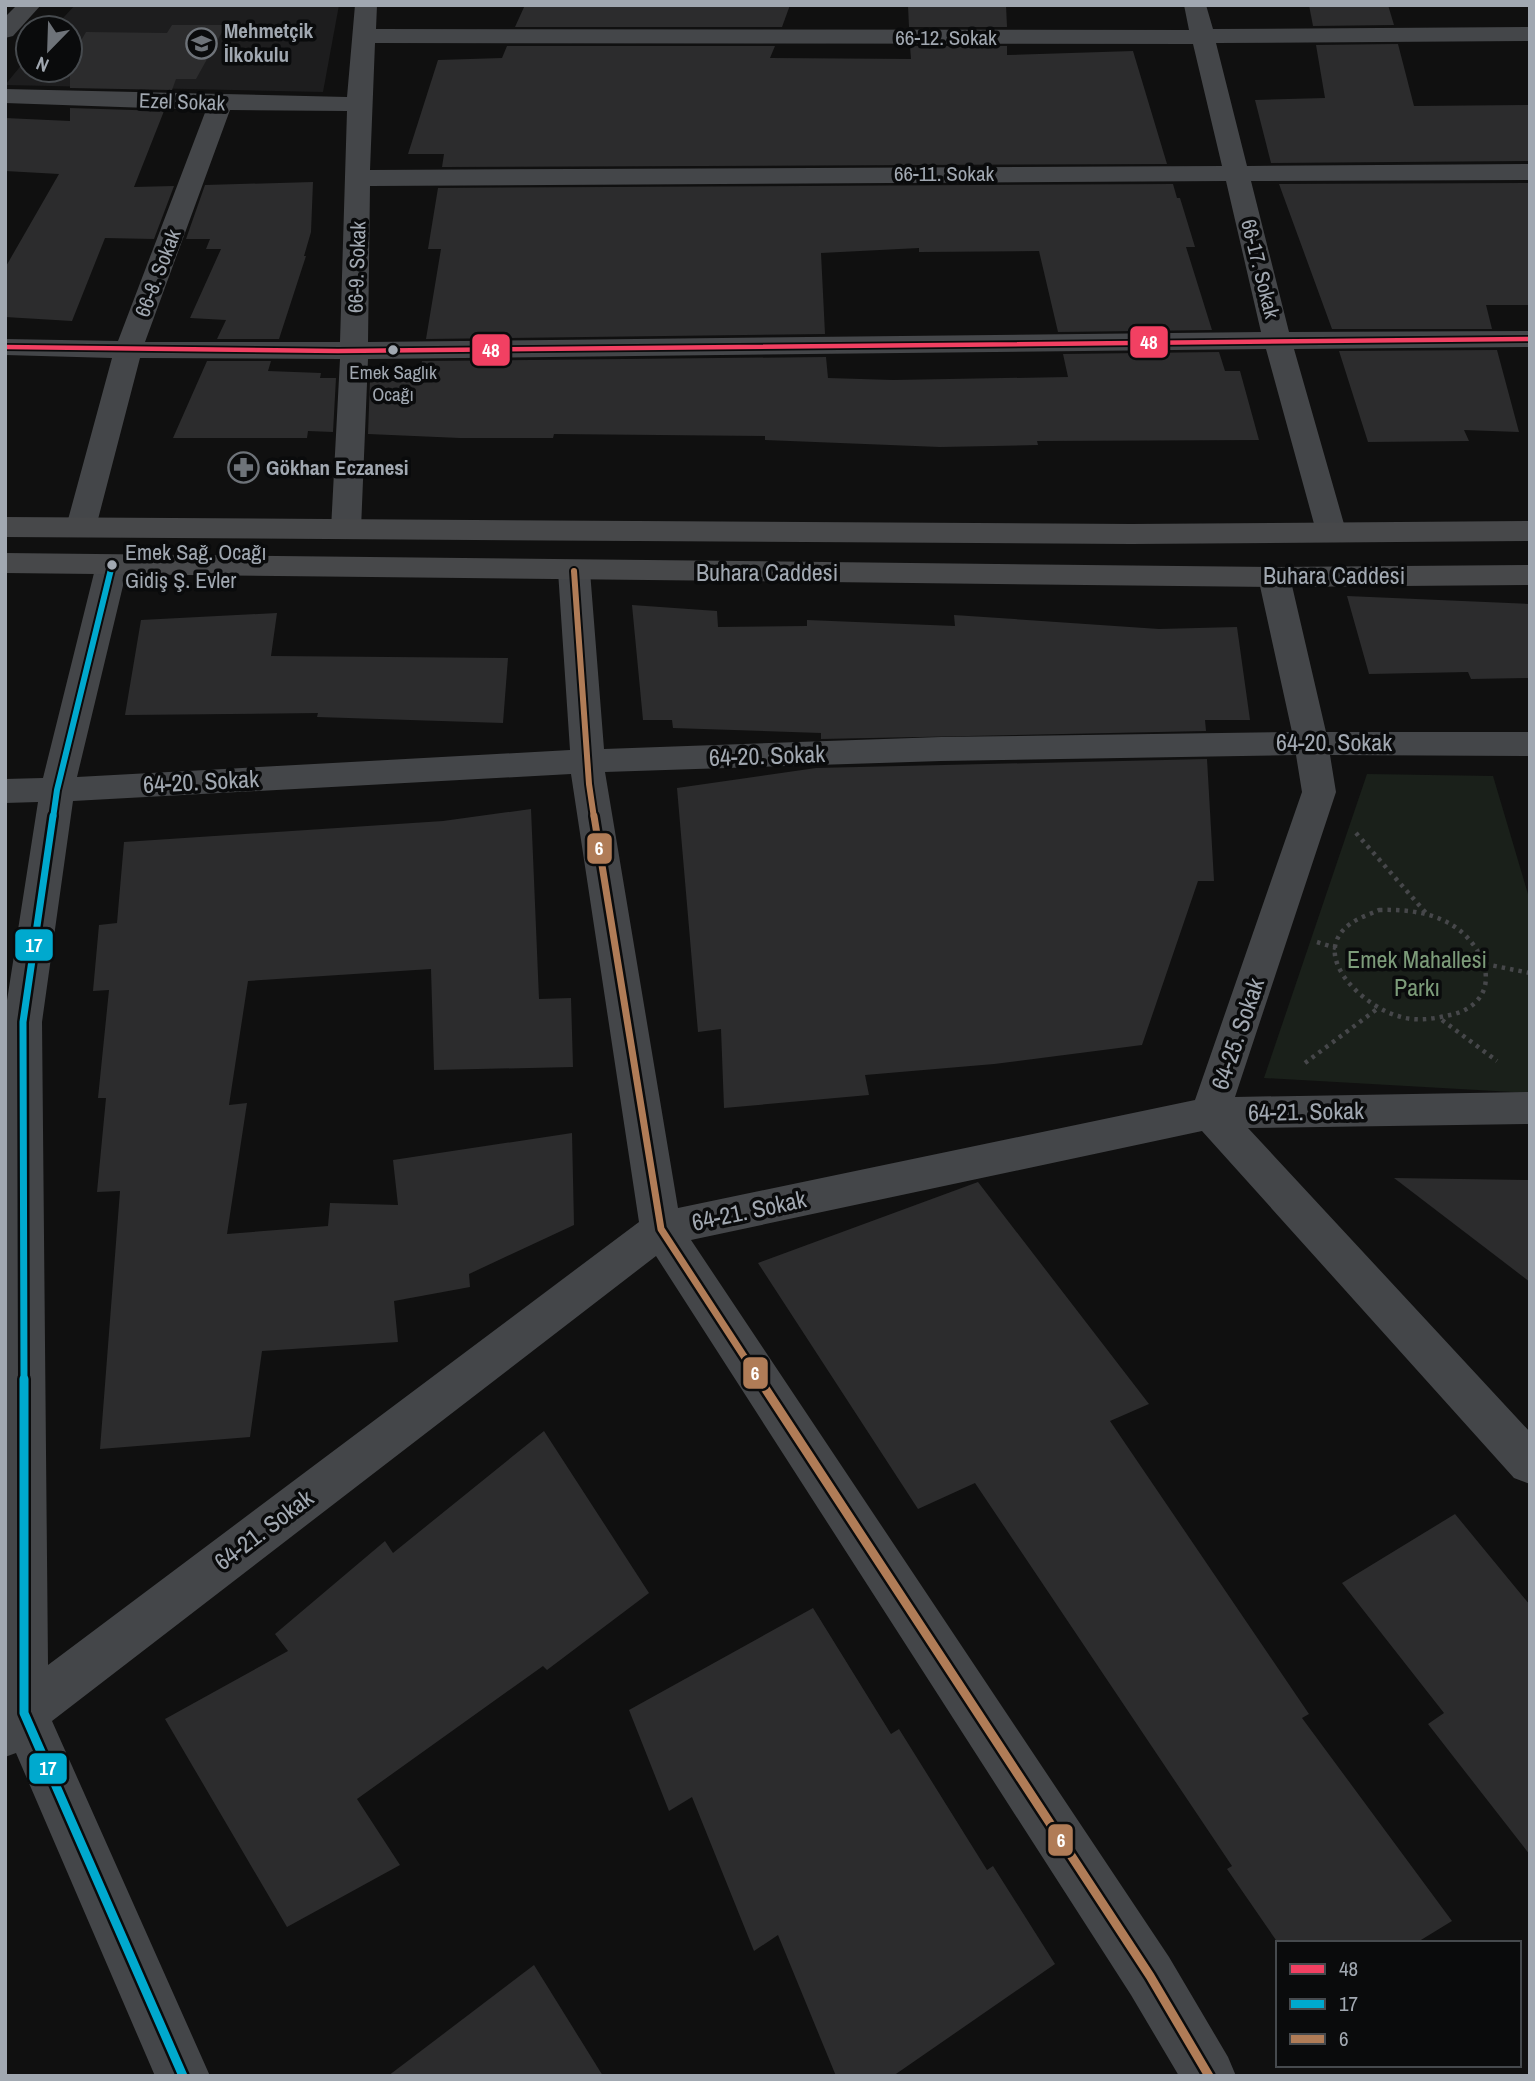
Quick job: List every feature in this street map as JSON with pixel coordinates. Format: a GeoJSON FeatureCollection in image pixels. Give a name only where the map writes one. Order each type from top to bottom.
{"type":"FeatureCollection","features":[{"type":"Feature","properties":{"kind":"main road","name":"Buhara Caddesi"},"geometry":{"type":"LineString","coordinates":[[5,527],[1117,534],[1530,531]]}},
{"type":"Feature","properties":{"kind":"main road","name":"Buhara Caddesi"},"geometry":{"type":"LineString","coordinates":[[5,563],[1274,577],[1530,575]]}},
{"type":"Feature","properties":{"kind":"street"},"geometry":{"type":"LineString","coordinates":[[5,31],[30,5]]}},
{"type":"Feature","properties":{"kind":"street","name":"66-9. Sokak"},"geometry":{"type":"LineString","coordinates":[[346,529],[354,351],[359,104],[366,5]]}},
{"type":"Feature","properties":{"kind":"street","name":"66-17. Sokak"},"geometry":{"type":"LineString","coordinates":[[1195,5],[1277,339],[1331,531]]}},
{"type":"Feature","properties":{"kind":"street","name":"66-12. Sokak"},"geometry":{"type":"LineString","coordinates":[[363,36],[1203,37],[1530,34]]}},
{"type":"Feature","properties":{"kind":"street","name":"Ezel Sokak"},"geometry":{"type":"LineString","coordinates":[[5,96],[221,103],[359,104]]}},
{"type":"Feature","properties":{"kind":"street","name":"66-8. Sokak"},"geometry":{"type":"LineString","coordinates":[[81,527],[128,351],[221,103]]}},
{"type":"Feature","properties":{"kind":"street","name":"66-11. Sokak"},"geometry":{"type":"LineString","coordinates":[[359,178],[1530,172]]}},
{"type":"Feature","properties":{"kind":"street"},"geometry":{"type":"LineString","coordinates":[[5,347],[128,351],[354,351],[1277,339],[1530,339]]}},
{"type":"Feature","properties":{"kind":"street"},"geometry":{"type":"LineString","coordinates":[[112,565],[57,790],[14,1022],[15,1723],[183,2076]]}},
{"type":"Feature","properties":{"kind":"street"},"geometry":{"type":"LineString","coordinates":[[574,571],[587,761],[661,1229],[1150,1976],[1209,2076]]}},
{"type":"Feature","properties":{"kind":"street","name":"64-25. Sokak"},"geometry":{"type":"LineString","coordinates":[[1274,577],[1311,742],[1319,792],[1210,1113],[1530,1464]]}},
{"type":"Feature","properties":{"kind":"street","name":"64-20. Sokak"},"geometry":{"type":"LineString","coordinates":[[5,791],[587,761],[1311,742],[1530,744]]}},
{"type":"Feature","properties":{"kind":"street","name":"64-21. Sokak"},"geometry":{"type":"LineString","coordinates":[[15,1723],[661,1229],[1210,1113],[1530,1108]]}},
{"type":"Feature","properties":{"kind":"path"},"geometry":{"type":"LineString","coordinates":[[1319,792],[1427,914]]}},
{"type":"Feature","properties":{"kind":"path"},"geometry":{"type":"LineString","coordinates":[[1379,910],[1408,910],[1427,914],[1450,923],[1468,937],[1485,964],[1486,981],[1476,1003],[1461,1013],[1441,1019],[1409,1019],[1377,1009],[1358,996],[1340,973],[1335,957],[1340,936],[1355,920],[1379,910]]}},
{"type":"Feature","properties":{"kind":"path"},"geometry":{"type":"LineString","coordinates":[[1485,964],[1530,973]]}},
{"type":"Feature","properties":{"kind":"path"},"geometry":{"type":"LineString","coordinates":[[1305,1063],[1377,1009]]}},
{"type":"Feature","properties":{"kind":"path"},"geometry":{"type":"LineString","coordinates":[[1441,1019],[1507,1068]]}},
{"type":"Feature","properties":{"kind":"shaded area","name":"Mehmetçik İlkokulu"},"geometry":{"type":"Polygon","coordinates":[[[75,5],[339,5],[323,92],[5,85],[14,74],[14,84],[84,84],[84,14],[67,14],[75,5]]]}},
{"type":"Feature","properties":{"kind":"green space","name":"Emek Mahallesi Parkı"},"geometry":{"type":"Polygon","coordinates":[[[1367,774],[1493,776],[1530,901],[1530,1093],[1264,1078],[1367,774]]]}},
{"type":"Feature","properties":{"kind":"building"},"geometry":{"type":"Polygon","coordinates":[[[525,5],[790,5],[782,27],[515,27],[525,5]]]}},
{"type":"Feature","properties":{"kind":"building"},"geometry":{"type":"Polygon","coordinates":[[[908,5],[1006,5],[1007,27],[909,27],[908,5]]]}},
{"type":"Feature","properties":{"kind":"building"},"geometry":{"type":"Polygon","coordinates":[[[1309,5],[1388,5],[1394,25],[1313,26],[1309,5]]]}},
{"type":"Feature","properties":{"kind":"building"},"geometry":{"type":"Polygon","coordinates":[[[172,25],[226,25],[196,79],[176,79],[172,90],[70,88],[70,84],[84,84],[86,32],[167,33],[172,25]]]}},
{"type":"Feature","properties":{"kind":"building"},"geometry":{"type":"Polygon","coordinates":[[[1398,44],[1414,106],[1530,105],[1530,161],[1271,163],[1255,100],[1325,98],[1316,45],[1398,44]]]}},
{"type":"Feature","properties":{"kind":"building"},"geometry":{"type":"Polygon","coordinates":[[[507,46],[775,46],[770,58],[911,59],[910,46],[1007,46],[1007,55],[1133,51],[1167,164],[442,167],[444,154],[408,154],[438,60],[502,58],[507,46]]]}},
{"type":"Feature","properties":{"kind":"building"},"geometry":{"type":"Polygon","coordinates":[[[70,108],[164,111],[134,187],[174,186],[154,239],[105,238],[72,321],[5,317],[5,268],[59,174],[5,171],[5,118],[70,121],[70,108]]]}},
{"type":"Feature","properties":{"kind":"building"},"geometry":{"type":"Polygon","coordinates":[[[313,182],[311,232],[306,256],[279,339],[217,339],[226,320],[190,318],[221,249],[206,249],[210,239],[186,239],[205,185],[313,182]]]}},
{"type":"Feature","properties":{"kind":"building"},"geometry":{"type":"Polygon","coordinates":[[[1530,183],[1530,305],[1486,305],[1492,329],[1332,329],[1279,184],[1530,183]]]}},
{"type":"Feature","properties":{"kind":"building"},"geometry":{"type":"Polygon","coordinates":[[[1173,184],[1195,247],[1186,247],[1212,330],[1058,332],[1039,251],[919,252],[919,248],[821,253],[825,334],[426,339],[441,249],[428,249],[438,188],[1173,184]]]}},
{"type":"Feature","properties":{"kind":"building"},"geometry":{"type":"Polygon","coordinates":[[[1497,350],[1519,432],[1464,430],[1469,441],[1368,442],[1339,351],[1497,350]]]}},
{"type":"Feature","properties":{"kind":"building"},"geometry":{"type":"Polygon","coordinates":[[[1219,352],[1225,371],[1240,371],[1259,440],[1037,441],[1038,445],[940,447],[765,440],[765,436],[554,434],[553,438],[460,438],[368,434],[370,380],[418,382],[422,361],[826,357],[828,378],[893,380],[1068,377],[1063,354],[1219,352]]]}},
{"type":"Feature","properties":{"kind":"building"},"geometry":{"type":"Polygon","coordinates":[[[207,361],[271,361],[268,371],[321,373],[320,378],[336,378],[333,432],[308,431],[307,438],[173,438],[207,361]]]}},
{"type":"Feature","properties":{"kind":"building"},"geometry":{"type":"Polygon","coordinates":[[[1347,596],[1530,604],[1530,678],[1471,679],[1468,672],[1369,674],[1347,596]]]}},
{"type":"Feature","properties":{"kind":"building"},"geometry":{"type":"Polygon","coordinates":[[[632,605],[717,611],[718,627],[807,626],[807,620],[955,626],[954,615],[1159,629],[1237,627],[1250,720],[1205,720],[1206,731],[821,739],[821,733],[673,728],[672,720],[643,720],[632,605]]]}},
{"type":"Feature","properties":{"kind":"building"},"geometry":{"type":"Polygon","coordinates":[[[277,613],[271,656],[508,658],[503,723],[317,717],[318,713],[125,715],[141,620],[277,613]]]}},
{"type":"Feature","properties":{"kind":"building"},"geometry":{"type":"Polygon","coordinates":[[[1207,759],[1214,881],[1198,881],[1142,1045],[994,1064],[865,1075],[869,1095],[724,1108],[721,1029],[698,1032],[677,788],[816,768],[1207,759]]]}},
{"type":"Feature","properties":{"kind":"building"},"geometry":{"type":"Polygon","coordinates":[[[531,809],[539,999],[571,998],[573,1067],[434,1070],[431,969],[248,981],[229,1105],[247,1103],[227,1234],[328,1226],[330,1203],[398,1205],[393,1160],[572,1133],[574,1225],[469,1274],[470,1287],[394,1301],[398,1342],[262,1351],[250,1437],[100,1449],[120,1191],[97,1192],[106,1098],[98,1098],[109,990],[93,991],[99,925],[117,923],[124,842],[443,821],[531,809]]]}},
{"type":"Feature","properties":{"kind":"building"},"geometry":{"type":"Polygon","coordinates":[[[1394,1178],[1530,1180],[1530,1282],[1394,1178]]]}},
{"type":"Feature","properties":{"kind":"building"},"geometry":{"type":"Polygon","coordinates":[[[978,1182],[1149,1404],[1110,1421],[1309,1714],[1302,1718],[1452,1921],[1419,1941],[1277,1941],[1227,1869],[1232,1866],[975,1483],[918,1509],[758,1263],[978,1182]]]}},
{"type":"Feature","properties":{"kind":"building"},"geometry":{"type":"Polygon","coordinates":[[[544,1431],[649,1593],[547,1670],[543,1666],[357,1799],[400,1865],[287,1927],[165,1719],[288,1651],[275,1634],[385,1541],[393,1553],[544,1431]]]}},
{"type":"Feature","properties":{"kind":"building"},"geometry":{"type":"Polygon","coordinates":[[[1455,1514],[1530,1605],[1530,1855],[1428,1724],[1444,1713],[1342,1583],[1455,1514]]]}},
{"type":"Feature","properties":{"kind":"building"},"geometry":{"type":"Polygon","coordinates":[[[813,1608],[891,1734],[899,1729],[987,1870],[993,1866],[1055,1964],[893,2076],[836,2076],[778,1935],[754,1951],[692,1797],[669,1811],[629,1710],[813,1608]]]}},
{"type":"Feature","properties":{"kind":"building"},"geometry":{"type":"Polygon","coordinates":[[[534,1965],[603,2076],[388,2076],[534,1965]]]}},
{"type":"Feature","properties":{"kind":"transit line","name":"48"},"geometry":{"type":"LineString","coordinates":[[5,347],[338,351],[1530,339]]}},
{"type":"Feature","properties":{"kind":"transit line","name":"17"},"geometry":{"type":"LineString","coordinates":[[112,565],[57,790],[23,1022],[24,1713],[183,2076]]}},
{"type":"Feature","properties":{"kind":"transit line","name":"6"},"geometry":{"type":"LineString","coordinates":[[574,571],[589,784],[661,1229],[1150,1976],[1209,2076]]}},
{"type":"Feature","properties":{"kind":"place","name":"Mehmetçik İlkokulu"},"geometry":{"type":"Point","coordinates":[201,43]}},
{"type":"Feature","properties":{"kind":"place","name":"Emek Saglık Ocağı"},"geometry":{"type":"Point","coordinates":[393,350]}},
{"type":"Feature","properties":{"kind":"place","name":"Gökhan Eczanesi"},"geometry":{"type":"Point","coordinates":[243,468]}},
{"type":"Feature","properties":{"kind":"place","name":"Emek Sağ. Ocağı Gidiş Ş. Evler"},"geometry":{"type":"Point","coordinates":[112,565]}}]}
